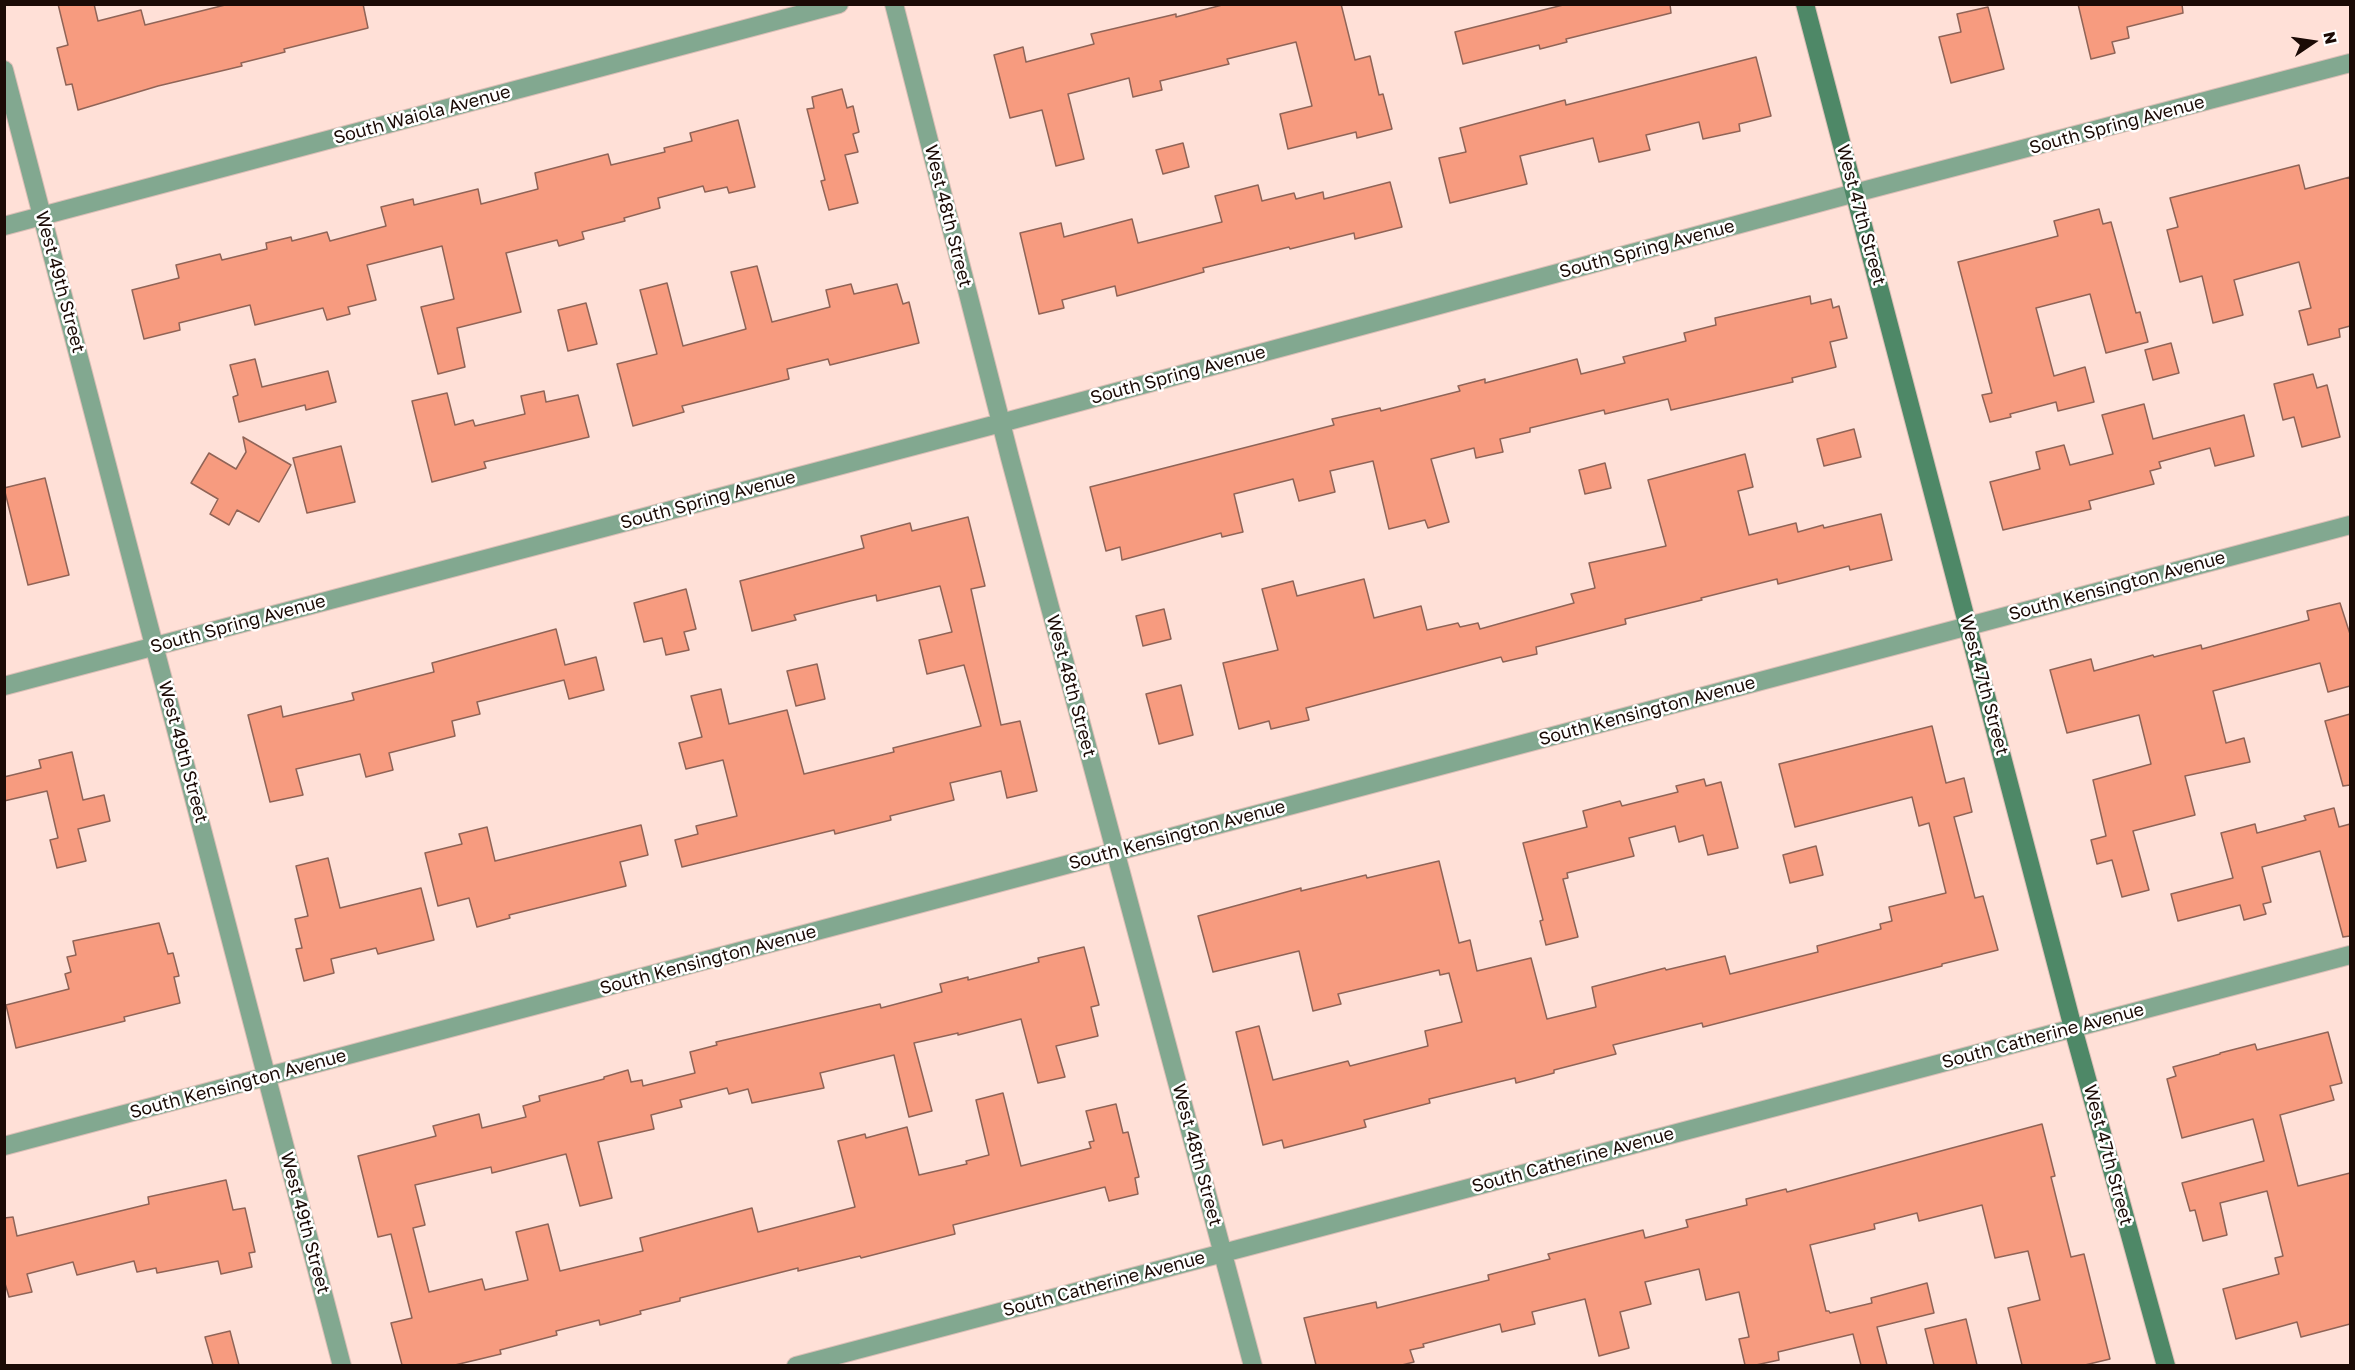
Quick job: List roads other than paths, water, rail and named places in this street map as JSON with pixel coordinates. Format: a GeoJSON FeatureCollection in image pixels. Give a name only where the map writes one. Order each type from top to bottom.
{"type":"FeatureCollection","features":[{"type":"Feature","properties":{"kind":"main road","name":"West 47th Street"},"geometry":{"type":"LineString","coordinates":[[1805,4],[2073,1028],[2166,1365]]}},
{"type":"Feature","properties":{"kind":"street","name":"South Waiola Avenue"},"geometry":{"type":"LineString","coordinates":[[4,226],[839,4]]}},
{"type":"Feature","properties":{"kind":"street","name":"West 48th Street"},"geometry":{"type":"LineString","coordinates":[[894,4],[1000,423],[1253,1365]]}},
{"type":"Feature","properties":{"kind":"street","name":"South Spring Avenue"},"geometry":{"type":"LineString","coordinates":[[4,686],[2350,63]]}},
{"type":"Feature","properties":{"kind":"street","name":"West 49th Street"},"geometry":{"type":"LineString","coordinates":[[4,70],[342,1365]]}},
{"type":"Feature","properties":{"kind":"street","name":"South Kensington Avenue"},"geometry":{"type":"LineString","coordinates":[[4,1146],[2350,525]]}},
{"type":"Feature","properties":{"kind":"street","name":"South Catherine Avenue"},"geometry":{"type":"LineString","coordinates":[[796,1365],[2350,955]]}}]}
